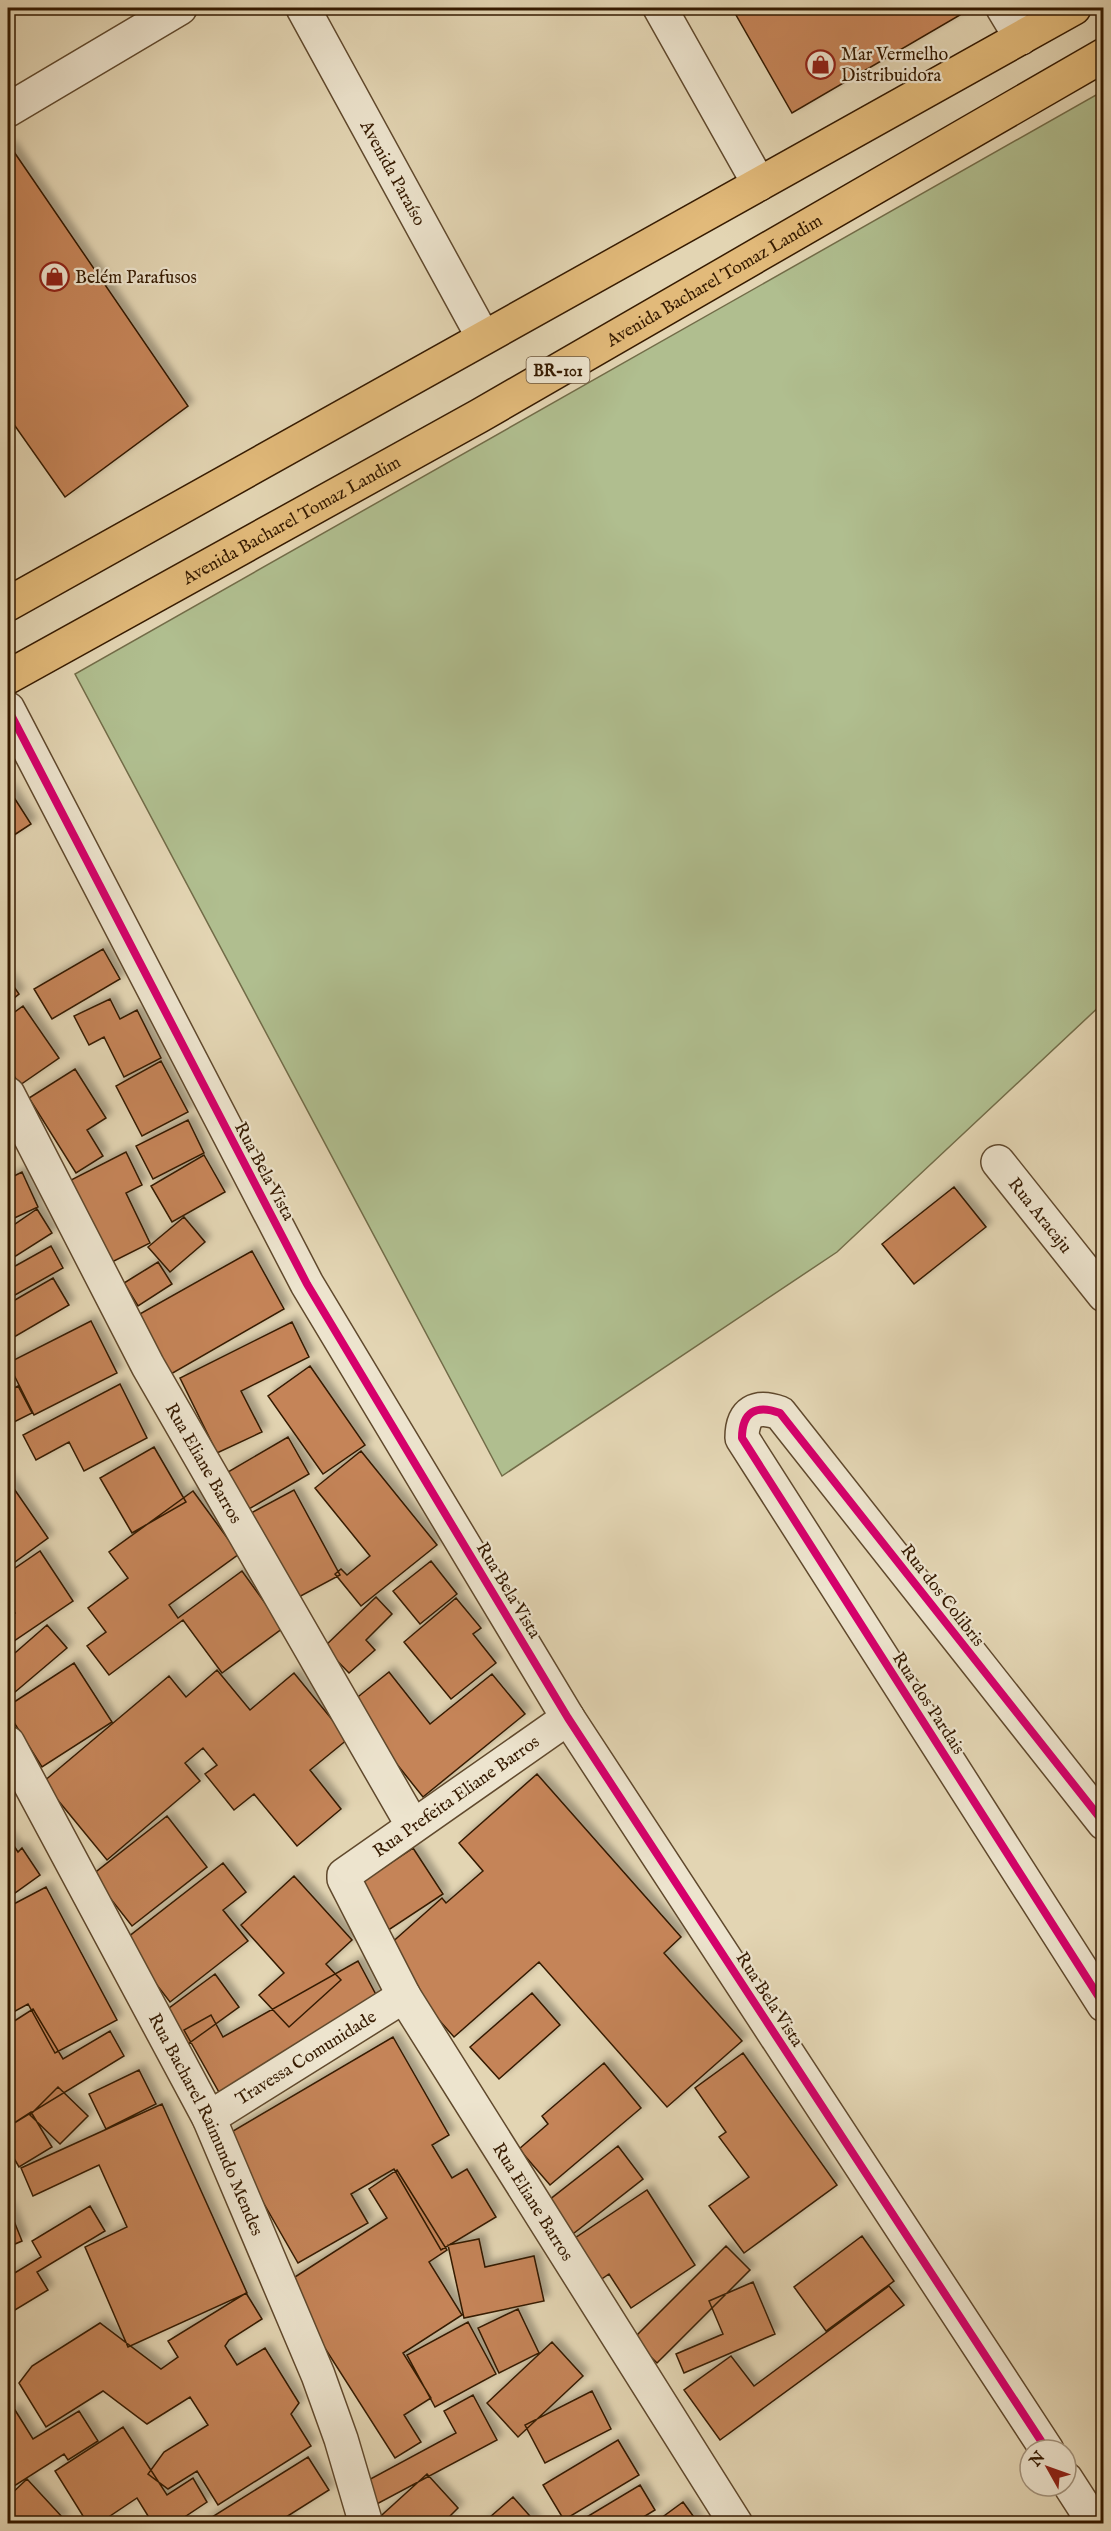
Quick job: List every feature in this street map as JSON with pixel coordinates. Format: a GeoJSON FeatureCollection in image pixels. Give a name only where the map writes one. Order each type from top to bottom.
{"type":"FeatureCollection","features":[{"type":"Feature","properties":{"kind":"highway"},"geometry":{"type":"LineString","coordinates":[[8,604],[1074,8]]}},
{"type":"Feature","properties":{"kind":"highway","name":"Avenida Bacharel Tomaz Landim"},"geometry":{"type":"LineString","coordinates":[[8,677],[479,416],[1104,55]]}},
{"type":"Feature","properties":{"kind":"street"},"geometry":{"type":"LineString","coordinates":[[8,110],[180,8]]}},
{"type":"Feature","properties":{"kind":"street","name":"Avenida Paraíso"},"geometry":{"type":"LineString","coordinates":[[303,8],[483,337]]}},
{"type":"Feature","properties":{"kind":"street"},"geometry":{"type":"LineString","coordinates":[[660,8],[759,184]]}},
{"type":"Feature","properties":{"kind":"street"},"geometry":{"type":"LineString","coordinates":[[1003,8],[1021,38]]}},
{"type":"Feature","properties":{"kind":"street","name":"Rua Bela Vista"},"geometry":{"type":"LineString","coordinates":[[8,709],[307,1284],[568,1718],[1039,2438]]}},
{"type":"Feature","properties":{"kind":"street","name":"Rua Eliane Barros"},"geometry":{"type":"LineString","coordinates":[[8,1094],[148,1366],[412,1827]]}},
{"type":"Feature","properties":{"kind":"street","name":"Rua Aracaju"},"geometry":{"type":"LineString","coordinates":[[998,1162],[1104,1295]]}},
{"type":"Feature","properties":{"kind":"street","name":"Rua dos Colibris"},"geometry":{"type":"LineString","coordinates":[[747,1416],[755,1410],[767,1408],[780,1413],[1104,1823]]}},
{"type":"Feature","properties":{"kind":"street","name":"Rua dos Pardais"},"geometry":{"type":"LineString","coordinates":[[747,1416],[742,1426],[742,1438],[1099,1986]]}},
{"type":"Feature","properties":{"kind":"street","name":"Rua Prefeita Eliane Barros"},"geometry":{"type":"LineString","coordinates":[[344,1875],[568,1718]]}},
{"type":"Feature","properties":{"kind":"street","name":"Rua Bacharel Raimundo Mendes"},"geometry":{"type":"LineString","coordinates":[[8,1743],[208,2118],[318,2375],[341,2439],[366,2523]]}},
{"type":"Feature","properties":{"kind":"street","name":"Rua Eliane Barros"},"geometry":{"type":"LineString","coordinates":[[344,1875],[404,1996],[736,2523]]}},
{"type":"Feature","properties":{"kind":"street","name":"Travessa Comunidade"},"geometry":{"type":"LineString","coordinates":[[208,2118],[404,1996]]}},
{"type":"Feature","properties":{"kind":"street"},"geometry":{"type":"LineString","coordinates":[[1078,2497],[1095,2523]]}},
{"type":"Feature","properties":{"kind":"green space"},"geometry":{"type":"Polygon","coordinates":[[[1103,91],[1103,1003],[837,1252],[502,1476],[75,674],[1103,91]]]}},
{"type":"Feature","properties":{"kind":"building","name":"Mar Vermelho Distribuidora"},"geometry":{"type":"Polygon","coordinates":[[[732,8],[956,8],[960,15],[792,113],[732,8]]]}},
{"type":"Feature","properties":{"kind":"building","name":"Belém Parafusos"},"geometry":{"type":"Polygon","coordinates":[[[10,146],[188,406],[65,497],[8,416],[8,148],[10,146]]]}},
{"type":"Feature","properties":{"kind":"building"},"geometry":{"type":"Polygon","coordinates":[[[8,788],[31,824],[8,839],[8,788]]]}},
{"type":"Feature","properties":{"kind":"building"},"geometry":{"type":"Polygon","coordinates":[[[103,949],[120,979],[52,1019],[34,989],[103,949]]]}},
{"type":"Feature","properties":{"kind":"building"},"geometry":{"type":"Polygon","coordinates":[[[8,978],[19,994],[8,1003],[8,978]]]}},
{"type":"Feature","properties":{"kind":"building"},"geometry":{"type":"Polygon","coordinates":[[[110,999],[120,1019],[137,1010],[161,1058],[124,1077],[104,1037],[89,1045],[74,1016],[110,999]]]}},
{"type":"Feature","properties":{"kind":"building"},"geometry":{"type":"Polygon","coordinates":[[[23,1006],[59,1058],[20,1085],[8,1067],[8,1017],[23,1006]]]}},
{"type":"Feature","properties":{"kind":"building"},"geometry":{"type":"Polygon","coordinates":[[[161,1061],[188,1112],[142,1136],[116,1086],[161,1061]]]}},
{"type":"Feature","properties":{"kind":"building"},"geometry":{"type":"Polygon","coordinates":[[[75,1069],[106,1118],[87,1130],[103,1156],[76,1173],[29,1098],[75,1069]]]}},
{"type":"Feature","properties":{"kind":"building"},"geometry":{"type":"Polygon","coordinates":[[[188,1120],[204,1153],[153,1179],[136,1146],[188,1120]]]}},
{"type":"Feature","properties":{"kind":"building"},"geometry":{"type":"Polygon","coordinates":[[[126,1152],[142,1185],[126,1193],[150,1243],[112,1262],[71,1180],[126,1152]]]}},
{"type":"Feature","properties":{"kind":"building"},"geometry":{"type":"Polygon","coordinates":[[[204,1155],[225,1192],[172,1222],[151,1186],[204,1155]]]}},
{"type":"Feature","properties":{"kind":"building"},"geometry":{"type":"Polygon","coordinates":[[[22,1172],[38,1207],[8,1221],[8,1179],[22,1172]]]}},
{"type":"Feature","properties":{"kind":"building"},"geometry":{"type":"Polygon","coordinates":[[[954,1187],[986,1227],[914,1284],[882,1244],[954,1187]]]}},
{"type":"Feature","properties":{"kind":"building"},"geometry":{"type":"Polygon","coordinates":[[[37,1209],[52,1233],[8,1261],[8,1229],[37,1209]]]}},
{"type":"Feature","properties":{"kind":"building"},"geometry":{"type":"Polygon","coordinates":[[[184,1217],[205,1242],[170,1272],[148,1247],[184,1217]]]}},
{"type":"Feature","properties":{"kind":"building"},"geometry":{"type":"Polygon","coordinates":[[[51,1246],[63,1268],[8,1299],[8,1270],[51,1246]]]}},
{"type":"Feature","properties":{"kind":"building"},"geometry":{"type":"Polygon","coordinates":[[[252,1251],[284,1309],[171,1374],[138,1315],[252,1251]]]}},
{"type":"Feature","properties":{"kind":"building"},"geometry":{"type":"Polygon","coordinates":[[[158,1262],[172,1284],[138,1306],[124,1283],[158,1262]]]}},
{"type":"Feature","properties":{"kind":"building"},"geometry":{"type":"Polygon","coordinates":[[[53,1278],[69,1305],[9,1340],[8,1304],[53,1278]]]}},
{"type":"Feature","properties":{"kind":"building"},"geometry":{"type":"Polygon","coordinates":[[[91,1321],[117,1373],[34,1415],[8,1363],[91,1321]]]}},
{"type":"Feature","properties":{"kind":"building"},"geometry":{"type":"Polygon","coordinates":[[[292,1322],[309,1357],[241,1391],[262,1432],[217,1453],[180,1378],[292,1322]]]}},
{"type":"Feature","properties":{"kind":"building"},"geometry":{"type":"Polygon","coordinates":[[[310,1366],[365,1445],[323,1474],[268,1396],[310,1366]]]}},
{"type":"Feature","properties":{"kind":"building"},"geometry":{"type":"Polygon","coordinates":[[[120,1384],[147,1438],[84,1471],[69,1442],[36,1460],[23,1435],[120,1384]]]}},
{"type":"Feature","properties":{"kind":"building"},"geometry":{"type":"Polygon","coordinates":[[[18,1386],[32,1413],[8,1425],[8,1391],[18,1386]]]}},
{"type":"Feature","properties":{"kind":"building"},"geometry":{"type":"Polygon","coordinates":[[[288,1437],[309,1474],[249,1509],[228,1472],[288,1437]]]}},
{"type":"Feature","properties":{"kind":"building"},"geometry":{"type":"Polygon","coordinates":[[[154,1447],[186,1502],[132,1533],[100,1478],[154,1447]]]}},
{"type":"Feature","properties":{"kind":"building"},"geometry":{"type":"Polygon","coordinates":[[[361,1451],[437,1545],[361,1606],[335,1574],[341,1569],[347,1575],[370,1556],[315,1488],[361,1451]]]}},
{"type":"Feature","properties":{"kind":"building"},"geometry":{"type":"Polygon","coordinates":[[[8,1480],[48,1538],[8,1567],[8,1480]]]}},
{"type":"Feature","properties":{"kind":"building"},"geometry":{"type":"Polygon","coordinates":[[[294,1490],[340,1575],[297,1598],[251,1513],[294,1490]]]}},
{"type":"Feature","properties":{"kind":"building"},"geometry":{"type":"Polygon","coordinates":[[[193,1491],[239,1554],[169,1605],[178,1618],[242,1571],[283,1628],[222,1673],[183,1620],[109,1675],[87,1646],[106,1632],[88,1608],[128,1578],[109,1552],[193,1491]]]}},
{"type":"Feature","properties":{"kind":"building"},"geometry":{"type":"Polygon","coordinates":[[[40,1551],[73,1601],[8,1645],[8,1618],[15,1613],[8,1602],[8,1573],[40,1551]]]}},
{"type":"Feature","properties":{"kind":"building"},"geometry":{"type":"Polygon","coordinates":[[[431,1561],[457,1594],[420,1624],[393,1591],[431,1561]]]}},
{"type":"Feature","properties":{"kind":"building"},"geometry":{"type":"Polygon","coordinates":[[[376,1597],[392,1614],[366,1640],[375,1650],[349,1673],[324,1647],[376,1597]]]}},
{"type":"Feature","properties":{"kind":"building"},"geometry":{"type":"Polygon","coordinates":[[[456,1598],[481,1628],[473,1634],[496,1663],[451,1699],[404,1642],[456,1598]]]}},
{"type":"Feature","properties":{"kind":"building"},"geometry":{"type":"Polygon","coordinates":[[[47,1625],[67,1648],[8,1698],[8,1659],[47,1625]]]}},
{"type":"Feature","properties":{"kind":"building"},"geometry":{"type":"Polygon","coordinates":[[[74,1663],[112,1722],[42,1767],[8,1713],[8,1706],[74,1663]]]}},
{"type":"Feature","properties":{"kind":"building"},"geometry":{"type":"Polygon","coordinates":[[[217,1670],[250,1710],[294,1673],[348,1739],[310,1770],[341,1809],[297,1846],[254,1794],[234,1810],[205,1774],[217,1765],[203,1748],[185,1763],[200,1781],[107,1860],[43,1782],[169,1676],[186,1697],[217,1670]]]}},
{"type":"Feature","properties":{"kind":"building"},"geometry":{"type":"Polygon","coordinates":[[[389,1672],[430,1724],[492,1674],[525,1714],[423,1797],[349,1704],[389,1672]]]}},
{"type":"Feature","properties":{"kind":"building"},"geometry":{"type":"Polygon","coordinates":[[[537,1774],[681,1937],[664,1953],[742,2041],[667,2107],[539,1962],[454,2037],[380,1953],[442,1898],[446,1903],[483,1871],[459,1843],[537,1774]]]}},
{"type":"Feature","properties":{"kind":"building"},"geometry":{"type":"Polygon","coordinates":[[[167,1816],[207,1867],[132,1926],[92,1875],[167,1816]]]}},
{"type":"Feature","properties":{"kind":"building"},"geometry":{"type":"Polygon","coordinates":[[[8,1837],[18,1852],[22,1848],[40,1875],[8,1898],[8,1837]]]}},
{"type":"Feature","properties":{"kind":"building"},"geometry":{"type":"Polygon","coordinates":[[[413,1848],[443,1894],[387,1931],[357,1885],[413,1848]]]}},
{"type":"Feature","properties":{"kind":"building"},"geometry":{"type":"Polygon","coordinates":[[[223,1863],[246,1892],[223,1910],[248,1941],[170,2002],[123,1941],[223,1863]]]}},
{"type":"Feature","properties":{"kind":"building"},"geometry":{"type":"Polygon","coordinates":[[[294,1876],[352,1940],[326,1964],[341,1980],[289,2027],[259,1995],[284,1973],[241,1925],[294,1876]]]}},
{"type":"Feature","properties":{"kind":"building"},"geometry":{"type":"Polygon","coordinates":[[[46,1887],[117,2020],[55,2053],[28,2004],[8,2015],[8,1907],[46,1887]]]}},
{"type":"Feature","properties":{"kind":"building"},"geometry":{"type":"Polygon","coordinates":[[[358,1961],[381,2004],[220,2094],[184,2030],[211,2015],[223,2037],[358,1961]]]}},
{"type":"Feature","properties":{"kind":"building"},"geometry":{"type":"Polygon","coordinates":[[[215,1974],[239,2007],[181,2049],[157,2017],[215,1974]]]}},
{"type":"Feature","properties":{"kind":"building"},"geometry":{"type":"Polygon","coordinates":[[[532,1993],[560,2025],[499,2079],[470,2047],[532,1993]]]}},
{"type":"Feature","properties":{"kind":"building"},"geometry":{"type":"Polygon","coordinates":[[[33,2009],[63,2059],[110,2031],[124,2056],[8,2127],[8,2025],[33,2009]]]}},
{"type":"Feature","properties":{"kind":"building"},"geometry":{"type":"Polygon","coordinates":[[[393,2037],[449,2135],[432,2145],[452,2178],[467,2169],[496,2217],[441,2250],[394,2169],[351,2194],[368,2223],[298,2263],[248,2176],[251,2174],[228,2134],[393,2037]]]}},
{"type":"Feature","properties":{"kind":"building"},"geometry":{"type":"Polygon","coordinates":[[[743,2053],[837,2185],[744,2253],[709,2206],[749,2177],[719,2137],[726,2132],[695,2088],[743,2053]]]}},
{"type":"Feature","properties":{"kind":"building"},"geometry":{"type":"Polygon","coordinates":[[[604,2063],[641,2108],[550,2185],[519,2149],[548,2124],[542,2116],[604,2063]]]}},
{"type":"Feature","properties":{"kind":"building"},"geometry":{"type":"Polygon","coordinates":[[[139,2070],[156,2104],[106,2129],[89,2094],[139,2070]]]}},
{"type":"Feature","properties":{"kind":"building"},"geometry":{"type":"Polygon","coordinates":[[[58,2087],[88,2116],[60,2144],[30,2115],[58,2087]]]}},
{"type":"Feature","properties":{"kind":"building"},"geometry":{"type":"Polygon","coordinates":[[[162,2104],[247,2293],[128,2347],[85,2247],[127,2227],[99,2165],[33,2196],[21,2168],[162,2104]]]}},
{"type":"Feature","properties":{"kind":"building"},"geometry":{"type":"Polygon","coordinates":[[[31,2112],[52,2147],[19,2167],[8,2148],[8,2127],[31,2112]]]}},
{"type":"Feature","properties":{"kind":"building"},"geometry":{"type":"Polygon","coordinates":[[[618,2146],[643,2179],[569,2237],[544,2204],[618,2146]]]}},
{"type":"Feature","properties":{"kind":"building"},"geometry":{"type":"Polygon","coordinates":[[[397,2170],[447,2250],[429,2262],[462,2315],[403,2353],[431,2398],[404,2415],[421,2442],[395,2458],[284,2284],[387,2218],[369,2189],[397,2170]]]}},
{"type":"Feature","properties":{"kind":"building"},"geometry":{"type":"Polygon","coordinates":[[[647,2190],[695,2265],[631,2308],[609,2274],[590,2287],[563,2246],[647,2190]]]}},
{"type":"Feature","properties":{"kind":"building"},"geometry":{"type":"Polygon","coordinates":[[[8,2206],[22,2241],[8,2247],[8,2206]]]}},
{"type":"Feature","properties":{"kind":"building"},"geometry":{"type":"Polygon","coordinates":[[[90,2206],[105,2231],[37,2272],[48,2290],[15,2310],[8,2299],[8,2277],[41,2257],[32,2241],[90,2206]]]}},
{"type":"Feature","properties":{"kind":"building"},"geometry":{"type":"Polygon","coordinates":[[[862,2236],[894,2281],[826,2331],[794,2287],[862,2236]]]}},
{"type":"Feature","properties":{"kind":"building"},"geometry":{"type":"Polygon","coordinates":[[[479,2239],[485,2267],[534,2256],[544,2301],[464,2318],[448,2245],[479,2239]]]}},
{"type":"Feature","properties":{"kind":"building"},"geometry":{"type":"Polygon","coordinates":[[[726,2246],[750,2270],[657,2363],[633,2339],[726,2246]]]}},
{"type":"Feature","properties":{"kind":"building"},"geometry":{"type":"Polygon","coordinates":[[[753,2282],[775,2334],[684,2373],[676,2354],[723,2334],[709,2301],[753,2282]]]}},
{"type":"Feature","properties":{"kind":"building"},"geometry":{"type":"Polygon","coordinates":[[[889,2286],[904,2305],[720,2440],[684,2390],[731,2356],[754,2386],[889,2286]]]}},
{"type":"Feature","properties":{"kind":"building"},"geometry":{"type":"Polygon","coordinates":[[[246,2293],[262,2319],[229,2340],[225,2346],[237,2365],[265,2348],[299,2403],[291,2414],[311,2446],[218,2505],[197,2471],[168,2489],[148,2474],[164,2452],[208,2425],[190,2397],[147,2424],[103,2391],[46,2427],[19,2383],[32,2366],[100,2323],[161,2369],[178,2357],[168,2341],[246,2293]]]}},
{"type":"Feature","properties":{"kind":"building"},"geometry":{"type":"Polygon","coordinates":[[[518,2309],[539,2353],[499,2373],[478,2328],[518,2309]]]}},
{"type":"Feature","properties":{"kind":"building"},"geometry":{"type":"Polygon","coordinates":[[[468,2322],[496,2374],[435,2407],[407,2355],[468,2322]]]}},
{"type":"Feature","properties":{"kind":"building"},"geometry":{"type":"Polygon","coordinates":[[[552,2342],[583,2376],[518,2437],[487,2403],[552,2342]]]}},
{"type":"Feature","properties":{"kind":"building"},"geometry":{"type":"Polygon","coordinates":[[[592,2391],[611,2429],[545,2463],[525,2425],[592,2391]]]}},
{"type":"Feature","properties":{"kind":"building"},"geometry":{"type":"Polygon","coordinates":[[[473,2395],[497,2440],[375,2505],[363,2483],[456,2433],[444,2411],[473,2395]]]}},
{"type":"Feature","properties":{"kind":"building"},"geometry":{"type":"Polygon","coordinates":[[[15,2410],[33,2439],[79,2411],[98,2441],[68,2460],[64,2454],[8,2490],[8,2414],[15,2410]]]}},
{"type":"Feature","properties":{"kind":"building"},"geometry":{"type":"Polygon","coordinates":[[[123,2427],[167,2495],[193,2478],[207,2502],[174,2524],[153,2524],[137,2498],[98,2524],[88,2524],[55,2471],[123,2427]]]}},
{"type":"Feature","properties":{"kind":"building"},"geometry":{"type":"Polygon","coordinates":[[[618,2440],[639,2475],[564,2520],[543,2485],[618,2440]]]}},
{"type":"Feature","properties":{"kind":"building"},"geometry":{"type":"Polygon","coordinates":[[[308,2457],[329,2490],[286,2517],[290,2524],[204,2522],[308,2457]]]}},
{"type":"Feature","properties":{"kind":"building"},"geometry":{"type":"Polygon","coordinates":[[[427,2474],[458,2508],[442,2524],[372,2524],[427,2474]]]}},
{"type":"Feature","properties":{"kind":"building"},"geometry":{"type":"Polygon","coordinates":[[[27,2479],[63,2518],[57,2524],[8,2524],[8,2497],[27,2479]]]}},
{"type":"Feature","properties":{"kind":"building"},"geometry":{"type":"Polygon","coordinates":[[[640,2485],[655,2510],[632,2524],[575,2524],[640,2485]]]}},
{"type":"Feature","properties":{"kind":"building"},"geometry":{"type":"Polygon","coordinates":[[[513,2497],[537,2524],[482,2524],[513,2497]]]}},
{"type":"Feature","properties":{"kind":"building"},"geometry":{"type":"Polygon","coordinates":[[[683,2502],[699,2524],[653,2524],[683,2502]]]}},
{"type":"Feature","properties":{"kind":"cycle path"},"geometry":{"type":"LineString","coordinates":[[8,709],[307,1284],[568,1718],[1039,2438]]}},
{"type":"Feature","properties":{"kind":"cycle path"},"geometry":{"type":"LineString","coordinates":[[1104,1823],[780,1413],[764,1409],[752,1412],[745,1422],[742,1438],[1104,2005]]}},
{"type":"Feature","properties":{"kind":"place","name":"Mar Vermelho Distribuidora"},"geometry":{"type":"Point","coordinates":[820,64]}},
{"type":"Feature","properties":{"kind":"place","name":"Belém Parafusos"},"geometry":{"type":"Point","coordinates":[54,277]}}]}
